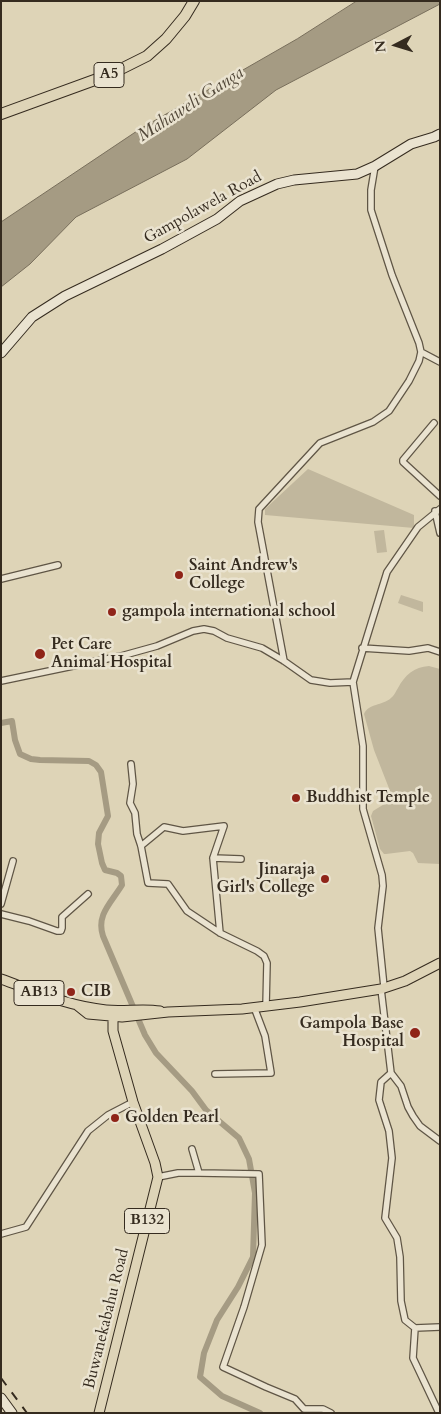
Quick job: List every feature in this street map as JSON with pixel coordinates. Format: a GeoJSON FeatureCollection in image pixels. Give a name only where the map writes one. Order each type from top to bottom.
{"type":"FeatureCollection","features":[{"type":"Feature","properties":{"kind":"highway","name":"A5"},"geometry":{"type":"LineString","coordinates":[[1,114],[111,74],[147,56],[166,39],[185,16],[194,1]]}},
{"type":"Feature","properties":{"kind":"main road","name":"AB13"},"geometry":{"type":"LineString","coordinates":[[1,979],[78,1006],[88,1014],[206,1011],[266,1006],[382,988],[405,981],[440,962]]}},
{"type":"Feature","properties":{"kind":"main road","name":"Buwanekabahu Road"},"geometry":{"type":"LineString","coordinates":[[98,1413],[158,1177],[155,1163],[133,1102],[113,1031],[108,1025],[114,1014]]}},
{"type":"Feature","properties":{"kind":"street","name":"Gampolawela Road"},"geometry":{"type":"LineString","coordinates":[[1,353],[32,317],[64,296],[217,219],[240,202],[277,184],[294,180],[357,174],[375,166],[411,144],[434,138],[440,134]]}},
{"type":"Feature","properties":{"kind":"street"},"geometry":{"type":"LineString","coordinates":[[284,661],[258,522],[259,508],[320,443],[373,422],[388,411],[409,381],[419,361],[421,352],[392,275],[371,210],[370,190],[375,166]]}},
{"type":"Feature","properties":{"kind":"street"},"geometry":{"type":"LineString","coordinates":[[421,352],[440,362]]}},
{"type":"Feature","properties":{"kind":"street"},"geometry":{"type":"LineString","coordinates":[[434,422],[403,462],[440,496]]}},
{"type":"Feature","properties":{"kind":"street"},"geometry":{"type":"LineString","coordinates":[[437,510],[440,533]]}},
{"type":"Feature","properties":{"kind":"street"},"geometry":{"type":"LineString","coordinates":[[437,510],[418,526],[387,572],[353,682],[363,746],[363,809],[382,875],[383,886],[378,928],[391,1073],[401,1086],[408,1108],[420,1126],[440,1141]]}},
{"type":"Feature","properties":{"kind":"street"},"geometry":{"type":"LineString","coordinates":[[1,579],[58,565]]}},
{"type":"Feature","properties":{"kind":"street"},"geometry":{"type":"LineString","coordinates":[[1,682],[121,656],[157,646],[193,631],[204,629],[262,648],[311,680],[330,683],[353,682]]}},
{"type":"Feature","properties":{"kind":"street"},"geometry":{"type":"LineString","coordinates":[[362,648],[409,651],[428,648],[440,652]]}},
{"type":"Feature","properties":{"kind":"street"},"geometry":{"type":"LineString","coordinates":[[131,764],[133,784],[130,803],[135,813],[137,834],[148,883],[168,884],[187,910],[220,933],[264,956],[267,963],[266,1006]]}},
{"type":"Feature","properties":{"kind":"street"},"geometry":{"type":"LineString","coordinates":[[141,846],[164,827],[183,831],[224,826],[213,858],[220,933]]}},
{"type":"Feature","properties":{"kind":"street"},"geometry":{"type":"LineString","coordinates":[[213,858],[241,859]]}},
{"type":"Feature","properties":{"kind":"street"},"geometry":{"type":"LineString","coordinates":[[1,904],[13,861]]}},
{"type":"Feature","properties":{"kind":"street"},"geometry":{"type":"LineString","coordinates":[[1,914],[60,931],[62,928],[62,917],[88,894]]}},
{"type":"Feature","properties":{"kind":"street"},"geometry":{"type":"LineString","coordinates":[[215,1074],[271,1072],[266,1036],[254,1007]]}},
{"type":"Feature","properties":{"kind":"street"},"geometry":{"type":"LineString","coordinates":[[391,1073],[381,1082],[379,1100],[389,1131],[392,1158],[385,1218],[397,1238],[400,1257],[401,1301],[405,1320],[415,1328],[440,1327]]}},
{"type":"Feature","properties":{"kind":"street"},"geometry":{"type":"LineString","coordinates":[[1,1234],[26,1227],[88,1131],[108,1115],[133,1102]]}},
{"type":"Feature","properties":{"kind":"street"},"geometry":{"type":"LineString","coordinates":[[192,1148],[199,1173]]}},
{"type":"Feature","properties":{"kind":"street"},"geometry":{"type":"LineString","coordinates":[[158,1177],[178,1173],[259,1174],[262,1245],[244,1307],[223,1367],[295,1399],[304,1409],[323,1409],[331,1413]]}},
{"type":"Feature","properties":{"kind":"street"},"geometry":{"type":"LineString","coordinates":[[415,1328],[413,1358],[438,1413]]}},
{"type":"Feature","properties":{"kind":"street"},"geometry":{"type":"LineString","coordinates":[[1,1398],[12,1413]]}},
{"type":"Feature","properties":{"kind":"shaded area"},"geometry":{"type":"Polygon","coordinates":[[[308,469],[414,515],[414,528],[265,515],[265,509],[308,469]]]}},
{"type":"Feature","properties":{"kind":"shaded area"},"geometry":{"type":"Polygon","coordinates":[[[384,530],[387,552],[377,553],[374,531],[384,530]]]}},
{"type":"Feature","properties":{"kind":"shaded area"},"geometry":{"type":"Polygon","coordinates":[[[401,595],[423,602],[423,612],[398,603],[401,595]]]}},
{"type":"Feature","properties":{"kind":"shaded area"},"geometry":{"type":"Polygon","coordinates":[[[429,666],[440,669],[440,864],[418,863],[410,851],[384,854],[380,849],[371,816],[373,811],[391,800],[392,796],[374,750],[364,714],[372,706],[387,701],[392,697],[410,672],[429,666]]]}},
{"type":"Feature","properties":{"kind":"water","name":"Mahaweli Ganga"},"geometry":{"type":"Polygon","coordinates":[[[357,1],[440,1],[440,4],[276,90],[187,159],[76,217],[30,264],[1,287],[1,222],[140,129],[297,39],[357,1]]]}},
{"type":"Feature","properties":{"kind":"waterway"},"geometry":{"type":"LineString","coordinates":[[1,723],[12,721],[15,740],[20,754],[31,759],[40,760],[89,761],[96,765],[101,772],[108,816],[99,833],[98,844],[105,870],[121,876],[122,885],[103,915],[101,922],[103,936],[145,1035],[156,1053],[192,1091],[206,1110],[239,1138],[249,1159],[255,1193],[253,1257],[238,1287],[217,1320],[204,1353],[200,1377],[222,1396],[260,1413]]}},
{"type":"Feature","properties":{"kind":"railway"},"geometry":{"type":"LineString","coordinates":[[1,1378],[27,1413]]}},
{"type":"Feature","properties":{"kind":"place","name":"Saint Andrew's College"},"geometry":{"type":"Point","coordinates":[179,575]}},
{"type":"Feature","properties":{"kind":"place","name":"gampola international school"},"geometry":{"type":"Point","coordinates":[112,612]}},
{"type":"Feature","properties":{"kind":"place","name":"Pet Care Animal Hospital"},"geometry":{"type":"Point","coordinates":[40,654]}},
{"type":"Feature","properties":{"kind":"place","name":"Buddhist Temple"},"geometry":{"type":"Point","coordinates":[296,798]}},
{"type":"Feature","properties":{"kind":"place","name":"Jinaraja Girl's College"},"geometry":{"type":"Point","coordinates":[325,879]}},
{"type":"Feature","properties":{"kind":"place","name":"CIB"},"geometry":{"type":"Point","coordinates":[71,992]}},
{"type":"Feature","properties":{"kind":"place","name":"Gampola Base Hospital"},"geometry":{"type":"Point","coordinates":[415,1033]}},
{"type":"Feature","properties":{"kind":"place","name":"Golden Pearl"},"geometry":{"type":"Point","coordinates":[115,1118]}}]}
